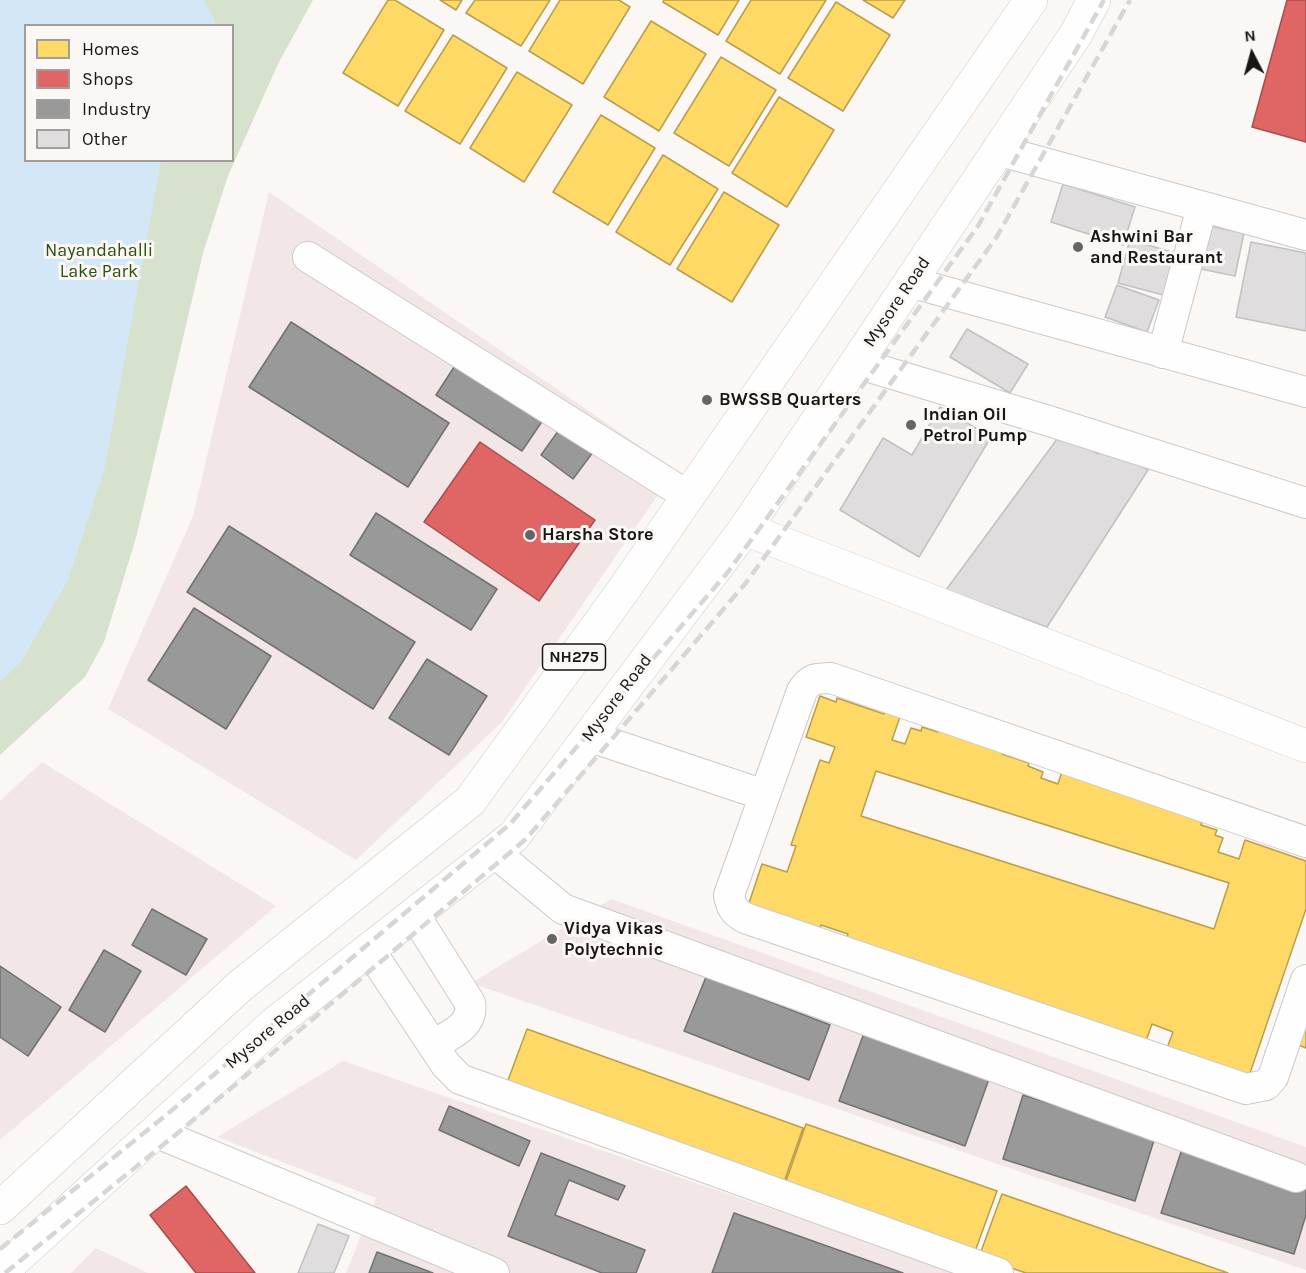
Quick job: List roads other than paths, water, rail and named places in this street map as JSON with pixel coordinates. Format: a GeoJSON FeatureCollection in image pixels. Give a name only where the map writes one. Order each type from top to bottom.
{"type":"FeatureCollection","features":[{"type":"Feature","properties":{"kind":"main road","name":"NH275"},"geometry":{"type":"LineString","coordinates":[[0,1208],[240,986],[470,801],[622,592],[1030,0]]}},
{"type":"Feature","properties":{"kind":"main road","name":"Mysore Road"},"geometry":{"type":"LineString","coordinates":[[0,1273],[274,1024],[514,836],[745,529],[1076,34],[1094,0]]}},
{"type":"Feature","properties":{"kind":"main road"},"geometry":{"type":"LineString","coordinates":[[745,529],[1306,746]]}},
{"type":"Feature","properties":{"kind":"street"},"geometry":{"type":"LineString","coordinates":[[997,150],[1306,235]]}},
{"type":"Feature","properties":{"kind":"street"},"geometry":{"type":"LineString","coordinates":[[1163,353],[1202,207]]}},
{"type":"Feature","properties":{"kind":"street"},"geometry":{"type":"LineString","coordinates":[[308,257],[688,496]]}},
{"type":"Feature","properties":{"kind":"street"},"geometry":{"type":"LineString","coordinates":[[910,282],[1306,392]]}},
{"type":"Feature","properties":{"kind":"street"},"geometry":{"type":"LineString","coordinates":[[856,363],[1049,421],[1306,503]]}},
{"type":"Feature","properties":{"kind":"street"},"geometry":{"type":"LineString","coordinates":[[1306,842],[831,678],[817,678],[808,682],[802,691],[729,895],[735,913],[1246,1089],[1266,1085],[1273,1077],[1306,980]]}},
{"type":"Feature","properties":{"kind":"street"},"geometry":{"type":"LineString","coordinates":[[588,736],[764,795]]}},
{"type":"Feature","properties":{"kind":"street"},"geometry":{"type":"LineString","coordinates":[[494,852],[563,909],[1296,1177]]}},
{"type":"Feature","properties":{"kind":"street"},"geometry":{"type":"LineString","coordinates":[[414,914],[470,1003],[471,1011],[465,1024],[433,1045]]}},
{"type":"Feature","properties":{"kind":"street"},"geometry":{"type":"LineString","coordinates":[[369,949],[433,1045],[452,1072],[460,1079],[998,1273]]}},
{"type":"Feature","properties":{"kind":"street"},"geometry":{"type":"LineString","coordinates":[[154,1132],[494,1273]]}},
{"type":"Feature","properties":{"kind":"water","name":"Nayandahalli Lake Park"},"geometry":{"type":"Polygon","coordinates":[[[0,0],[204,0],[215,24],[24,24],[24,162],[161,162],[104,471],[68,580],[21,662],[0,682],[0,0]]]}},
{"type":"Feature","properties":{"kind":"railway"},"geometry":{"type":"LineString","coordinates":[[0,1249],[165,1116],[510,824],[728,572],[978,226],[1104,0]]}},
{"type":"Feature","properties":{"kind":"railway"},"geometry":{"type":"LineString","coordinates":[[5,1273],[179,1132],[526,839],[745,584],[996,238],[1130,0]]}},
{"type":"Feature","properties":{"kind":"place","name":"Ashwini Bar and Restaurant"},"geometry":{"type":"Point","coordinates":[1078,247]}},
{"type":"Feature","properties":{"kind":"place","name":"BWSSB Quarters"},"geometry":{"type":"Point","coordinates":[707,400]}},
{"type":"Feature","properties":{"kind":"place","name":"Indian Oil Petrol Pump"},"geometry":{"type":"Point","coordinates":[911,425]}},
{"type":"Feature","properties":{"kind":"place","name":"Harsha Store"},"geometry":{"type":"Point","coordinates":[530,535]}},
{"type":"Feature","properties":{"kind":"place","name":"Vidya Vikas Polytechnic"},"geometry":{"type":"Point","coordinates":[552,939]}}]}
